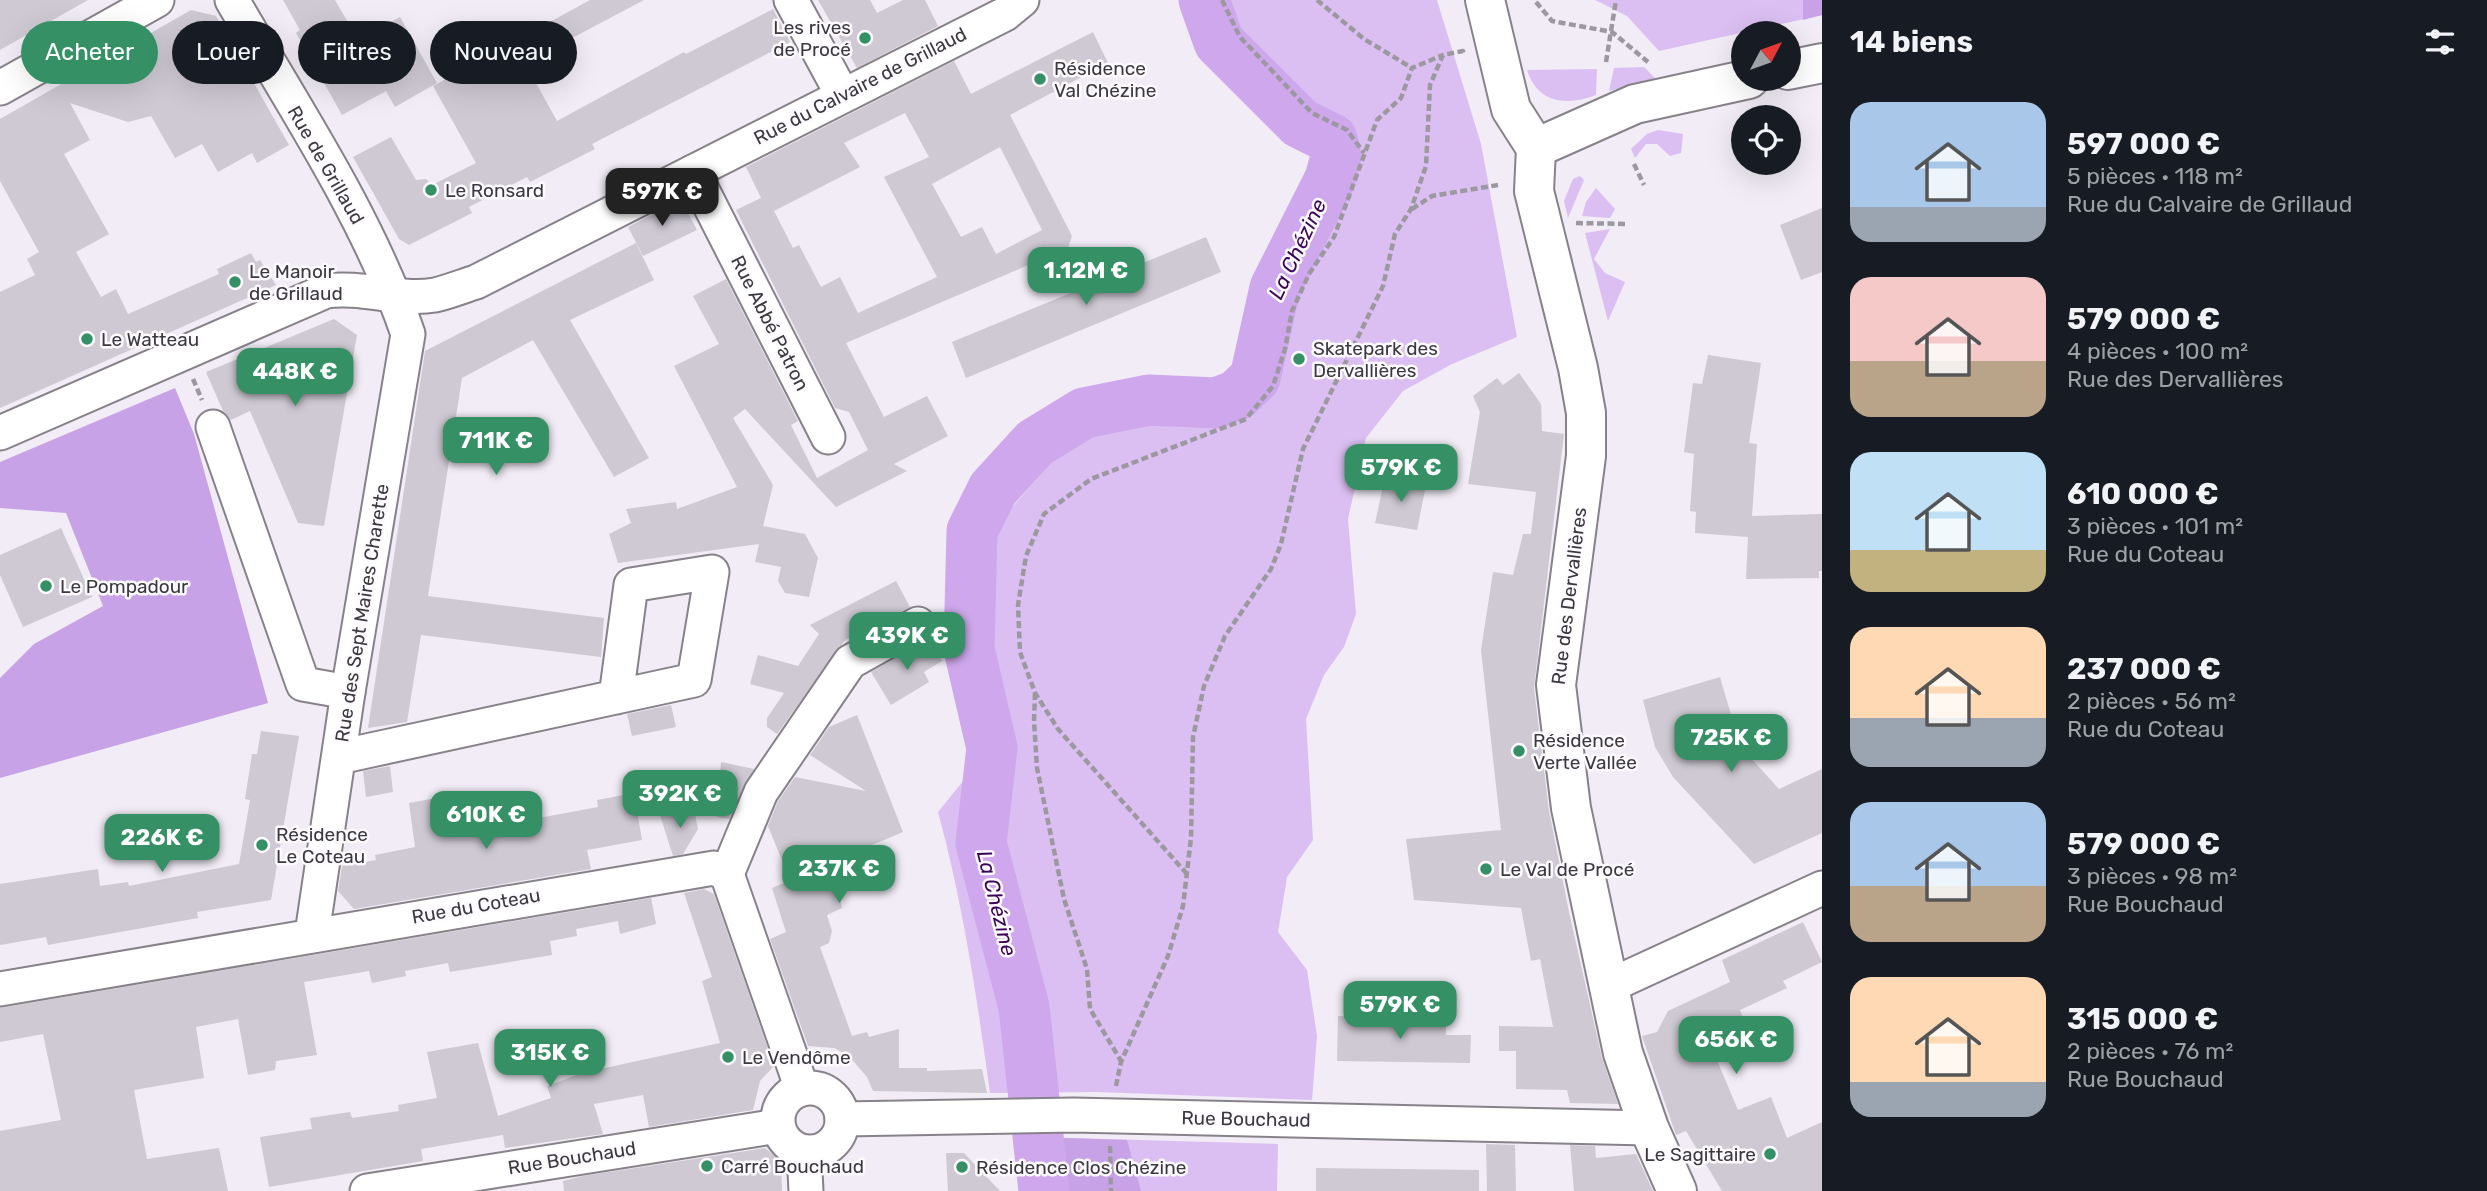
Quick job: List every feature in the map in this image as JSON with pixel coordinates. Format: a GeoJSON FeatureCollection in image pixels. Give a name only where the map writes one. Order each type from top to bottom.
{"type":"FeatureCollection","features":[{"type":"Feature","properties":{"kind":"main road"},"geometry":{"type":"LineString","coordinates":[[1485,0],[1511,109],[1536,148],[1635,104],[1731,83]]}},
{"type":"Feature","properties":{"kind":"main road"},"geometry":{"type":"LineString","coordinates":[[1801,67],[1822,62]]}},
{"type":"Feature","properties":{"kind":"main road","name":"Rue des Dervallières"},"geometry":{"type":"LineString","coordinates":[[1536,148],[1534,191],[1578,368],[1586,413],[1586,456],[1556,685],[1571,808],[1607,987],[1629,1073],[1649,1128],[1677,1191]]}},
{"type":"Feature","properties":{"kind":"street"},"geometry":{"type":"LineString","coordinates":[[0,88],[157,0]]}},
{"type":"Feature","properties":{"kind":"street","name":"Rue de Grillaud"},"geometry":{"type":"LineString","coordinates":[[232,0],[369,239],[395,295]]}},
{"type":"Feature","properties":{"kind":"street"},"geometry":{"type":"LineString","coordinates":[[791,0],[842,94]]}},
{"type":"Feature","properties":{"kind":"street","name":"Rue du Calvaire de Grillaud"},"geometry":{"type":"LineString","coordinates":[[0,433],[327,291],[350,288],[395,295],[434,295],[476,282],[842,94],[1005,14],[1022,0]]}},
{"type":"Feature","properties":{"kind":"street","name":"Rue Abbé Patron"},"geometry":{"type":"LineString","coordinates":[[693,172],[828,438]]}},
{"type":"Feature","properties":{"kind":"street","name":"Rue des Sept Maires Charette"},"geometry":{"type":"LineString","coordinates":[[312,934],[348,692],[408,334],[395,295]]}},
{"type":"Feature","properties":{"kind":"street"},"geometry":{"type":"LineString","coordinates":[[213,427],[303,684],[348,692]]}},
{"type":"Feature","properties":{"kind":"street"},"geometry":{"type":"LineString","coordinates":[[803,1089],[727,874],[761,792],[850,662],[918,624]]}},
{"type":"Feature","properties":{"kind":"street"},"geometry":{"type":"LineString","coordinates":[[339,757],[616,697]]}},
{"type":"Feature","properties":{"kind":"street","name":"Rue du Coteau"},"geometry":{"type":"LineString","coordinates":[[0,989],[695,869],[714,868],[727,874]]}},
{"type":"Feature","properties":{"kind":"street"},"geometry":{"type":"LineString","coordinates":[[1607,987],[1822,888]]}},
{"type":"Feature","properties":{"kind":"street"},"geometry":{"type":"LineString","coordinates":[[813,1088],[828,1094],[839,1106],[842,1119],[841,1131],[830,1146],[815,1153],[804,1152],[787,1144],[778,1126],[778,1112],[785,1100],[803,1089],[813,1088]]}},
{"type":"Feature","properties":{"kind":"street","name":"Rue Bouchaud"},"geometry":{"type":"LineString","coordinates":[[842,1119],[1022,1114],[1649,1128]]}},
{"type":"Feature","properties":{"kind":"street","name":"Rue Bouchaud"},"geometry":{"type":"LineString","coordinates":[[367,1191],[778,1126]]}},
{"type":"Feature","properties":{"kind":"street"},"geometry":{"type":"LineString","coordinates":[[804,1152],[806,1191]]}},
{"type":"Feature","properties":{"kind":"path"},"geometry":{"type":"LineString","coordinates":[[1222,0],[1240,37],[1312,113],[1347,130],[1364,154]]}},
{"type":"Feature","properties":{"kind":"path"},"geometry":{"type":"LineString","coordinates":[[1317,0],[1364,39],[1412,68]]}},
{"type":"Feature","properties":{"kind":"path"},"geometry":{"type":"LineString","coordinates":[[1606,62],[1616,0]]}},
{"type":"Feature","properties":{"kind":"path"},"geometry":{"type":"LineString","coordinates":[[1536,2],[1552,21],[1612,32],[1648,61]]}},
{"type":"Feature","properties":{"kind":"path"},"geometry":{"type":"LineString","coordinates":[[1187,874],[1058,729],[1035,693],[1020,652],[1017,605],[1026,556],[1044,513],[1091,479],[1246,419],[1273,386],[1285,349],[1292,311],[1309,274],[1334,237],[1377,120],[1401,99],[1412,68],[1443,55],[1463,51],[1466,64]]}},
{"type":"Feature","properties":{"kind":"path"},"geometry":{"type":"LineString","coordinates":[[1111,1191],[1110,1116],[1121,1062],[1168,956],[1183,906],[1187,874],[1193,737],[1204,686],[1225,636],[1250,604],[1270,569],[1281,544],[1303,449],[1383,286],[1395,234],[1411,209],[1426,166],[1430,85],[1443,55]]}},
{"type":"Feature","properties":{"kind":"path"},"geometry":{"type":"LineString","coordinates":[[1634,164],[1644,185]]}},
{"type":"Feature","properties":{"kind":"path"},"geometry":{"type":"LineString","coordinates":[[1411,209],[1432,196],[1498,184]]}},
{"type":"Feature","properties":{"kind":"path"},"geometry":{"type":"LineString","coordinates":[[1576,223],[1628,224]]}},
{"type":"Feature","properties":{"kind":"path"},"geometry":{"type":"LineString","coordinates":[[182,353],[213,427]]}},
{"type":"Feature","properties":{"kind":"path"},"geometry":{"type":"LineString","coordinates":[[1035,693],[1037,768],[1065,900],[1087,969],[1090,1009],[1121,1062]]}},
{"type":"Feature","properties":{"kind":"shaded area"},"geometry":{"type":"Polygon","coordinates":[[[1214,0],[1437,0],[1481,144],[1517,337],[1452,364],[1403,391],[1366,438],[1348,519],[1356,614],[1344,647],[1324,675],[1306,719],[1313,840],[1287,877],[1278,932],[1307,970],[1317,1036],[1312,1100],[1097,1092],[990,1093],[962,916],[938,812],[985,754],[992,708],[982,653],[976,549],[1080,429],[1198,415],[1245,402],[1264,370],[1284,291],[1346,169],[1351,138],[1305,116],[1233,41],[1214,0]]]}},
{"type":"Feature","properties":{"kind":"shaded area"},"geometry":{"type":"Polygon","coordinates":[[[1595,0],[1822,0],[1822,15],[1795,21],[1731,21],[1731,35],[1659,51],[1627,16],[1595,0]]]}},
{"type":"Feature","properties":{"kind":"shaded area"},"geometry":{"type":"Polygon","coordinates":[[[1803,0],[1822,0],[1822,15],[1803,20],[1803,0]]]}},
{"type":"Feature","properties":{"kind":"shaded area"},"geometry":{"type":"Polygon","coordinates":[[[1644,67],[1656,79],[1609,91],[1614,68],[1644,67]]]}},
{"type":"Feature","properties":{"kind":"shaded area"},"geometry":{"type":"Polygon","coordinates":[[[1597,69],[1596,95],[1575,101],[1546,96],[1538,90],[1527,70],[1597,69]]]}},
{"type":"Feature","properties":{"kind":"shaded area"},"geometry":{"type":"Polygon","coordinates":[[[1658,130],[1683,134],[1681,153],[1670,156],[1657,144],[1646,144],[1635,158],[1631,149],[1647,134],[1658,130]]]}},
{"type":"Feature","properties":{"kind":"shaded area"},"geometry":{"type":"Polygon","coordinates":[[[1580,176],[1584,180],[1568,218],[1564,201],[1573,179],[1580,176]]]}},
{"type":"Feature","properties":{"kind":"shaded area"},"geometry":{"type":"Polygon","coordinates":[[[1596,188],[1615,209],[1610,218],[1582,216],[1586,202],[1596,188]]]}},
{"type":"Feature","properties":{"kind":"shaded area"},"geometry":{"type":"Polygon","coordinates":[[[1610,229],[1594,259],[1605,273],[1625,282],[1608,321],[1585,233],[1610,229]]]}},
{"type":"Feature","properties":{"kind":"shaded area"},"geometry":{"type":"Polygon","coordinates":[[[175,388],[194,434],[268,703],[0,778],[0,678],[34,644],[103,606],[66,513],[0,508],[0,462],[175,388]]]}},
{"type":"Feature","properties":{"kind":"shaded area"},"geometry":{"type":"Polygon","coordinates":[[[1035,1137],[1278,1144],[1277,1191],[1040,1191],[1035,1137]]]}},
{"type":"Feature","properties":{"kind":"shaded area"},"geometry":{"type":"Polygon","coordinates":[[[1035,1137],[1127,1140],[1141,1191],[1040,1191],[1035,1137]]]}},
{"type":"Feature","properties":{"kind":"building"},"geometry":{"type":"Polygon","coordinates":[[[0,0],[88,0],[51,21],[21,21],[21,38],[0,50],[0,0]]]}},
{"type":"Feature","properties":{"kind":"building"},"geometry":{"type":"Polygon","coordinates":[[[283,0],[335,0],[347,21],[298,21],[298,26],[283,0]]]}},
{"type":"Feature","properties":{"kind":"building"},"geometry":{"type":"Polygon","coordinates":[[[590,0],[644,0],[577,35],[577,21],[552,21],[590,0]]]}},
{"type":"Feature","properties":{"kind":"building","name":"Les rives de Procé"},"geometry":{"type":"Polygon","coordinates":[[[818,0],[870,0],[877,13],[903,0],[925,0],[938,26],[857,68],[818,0]]]}},
{"type":"Feature","properties":{"kind":"building"},"geometry":{"type":"Polygon","coordinates":[[[773,9],[790,42],[592,144],[595,149],[530,182],[527,177],[469,207],[472,213],[409,245],[399,239],[353,157],[391,137],[416,180],[426,179],[432,185],[476,163],[433,86],[537,84],[557,121],[684,52],[686,54],[773,9]]]}},
{"type":"Feature","properties":{"kind":"building"},"geometry":{"type":"Polygon","coordinates":[[[191,10],[216,16],[219,21],[172,21],[172,84],[254,84],[289,145],[257,163],[252,153],[218,172],[202,144],[175,158],[151,116],[128,122],[70,103],[90,140],[64,154],[109,234],[76,252],[101,297],[116,289],[128,314],[219,274],[217,269],[251,253],[256,262],[260,260],[276,285],[0,408],[0,292],[35,275],[27,259],[39,252],[0,181],[0,119],[61,84],[158,84],[158,29],[191,10]]]}},
{"type":"Feature","properties":{"kind":"building"},"geometry":{"type":"Polygon","coordinates":[[[1093,32],[1108,63],[1010,115],[1072,236],[1068,248],[846,343],[884,417],[927,396],[948,436],[894,464],[907,471],[836,507],[745,409],[733,418],[773,485],[763,526],[805,534],[818,558],[809,597],[785,593],[778,581],[781,567],[755,562],[759,544],[618,563],[609,534],[631,523],[626,509],[676,502],[677,509],[737,487],[674,366],[719,344],[693,296],[726,279],[798,421],[791,425],[817,478],[868,450],[849,412],[835,408],[736,210],[761,198],[746,167],[954,61],[971,94],[1093,32]],[[905,113],[844,143],[860,167],[774,211],[793,248],[799,245],[821,287],[840,277],[858,313],[937,277],[884,177],[929,157],[905,113]],[[1000,147],[932,184],[961,237],[982,227],[996,254],[1042,230],[1000,147]]]}},
{"type":"Feature","properties":{"kind":"building"},"geometry":{"type":"Polygon","coordinates":[[[416,46],[430,71],[430,84],[435,84],[395,107],[386,91],[342,115],[325,84],[416,84],[416,46]]]}},
{"type":"Feature","properties":{"kind":"building"},"geometry":{"type":"Polygon","coordinates":[[[681,200],[697,230],[643,256],[628,227],[681,200]]]}},
{"type":"Feature","properties":{"kind":"building"},"geometry":{"type":"Polygon","coordinates":[[[1822,208],[1822,272],[1801,280],[1780,225],[1822,208]]]}},
{"type":"Feature","properties":{"kind":"building"},"geometry":{"type":"Polygon","coordinates":[[[1206,237],[1221,272],[966,378],[952,342],[1206,237]]]}},
{"type":"Feature","properties":{"kind":"building"},"geometry":{"type":"Polygon","coordinates":[[[636,243],[654,280],[570,320],[649,458],[614,477],[533,340],[462,378],[428,596],[604,618],[601,657],[421,635],[407,722],[368,728],[425,351],[636,243]]]}},
{"type":"Feature","properties":{"kind":"building"},"geometry":{"type":"Polygon","coordinates":[[[334,319],[357,335],[324,526],[298,523],[250,411],[231,420],[223,411],[206,372],[334,319]]]}},
{"type":"Feature","properties":{"kind":"building"},"geometry":{"type":"Polygon","coordinates":[[[1708,355],[1761,363],[1749,443],[1757,444],[1752,516],[1822,514],[1822,571],[1819,571],[1819,578],[1746,579],[1748,537],[1695,533],[1696,512],[1690,511],[1694,454],[1684,452],[1693,383],[1702,384],[1708,355]]]}},
{"type":"Feature","properties":{"kind":"building"},"geometry":{"type":"Polygon","coordinates":[[[1519,373],[1541,404],[1542,431],[1564,434],[1534,688],[1549,811],[1569,912],[1602,1058],[1618,1104],[1570,1103],[1567,1090],[1516,1089],[1516,1051],[1499,1051],[1499,1026],[1553,1027],[1540,959],[1531,961],[1521,908],[1414,900],[1406,839],[1501,830],[1481,650],[1493,572],[1513,575],[1523,534],[1531,534],[1536,492],[1468,484],[1480,412],[1473,396],[1497,378],[1503,385],[1519,373]]]}},
{"type":"Feature","properties":{"kind":"building"},"geometry":{"type":"Polygon","coordinates":[[[1385,477],[1426,485],[1417,530],[1375,523],[1385,477]]]}},
{"type":"Feature","properties":{"kind":"building","name":"Le Pompadour"},"geometry":{"type":"Polygon","coordinates":[[[61,528],[92,597],[23,627],[0,575],[0,555],[61,528]]]}},
{"type":"Feature","properties":{"kind":"building"},"geometry":{"type":"Polygon","coordinates":[[[896,581],[910,607],[845,640],[777,734],[767,727],[767,718],[784,693],[750,684],[758,655],[798,666],[819,634],[810,625],[896,581]]]}},
{"type":"Feature","properties":{"kind":"building"},"geometry":{"type":"Polygon","coordinates":[[[929,639],[942,661],[924,672],[929,682],[891,705],[871,672],[929,639]]]}},
{"type":"Feature","properties":{"kind":"building"},"geometry":{"type":"Polygon","coordinates":[[[1720,677],[1732,718],[1718,722],[1779,789],[1822,769],[1822,833],[1754,864],[1673,777],[1655,747],[1643,700],[1720,677]]]}},
{"type":"Feature","properties":{"kind":"building"},"geometry":{"type":"Polygon","coordinates":[[[671,705],[676,727],[632,736],[627,714],[671,705]]]}},
{"type":"Feature","properties":{"kind":"building"},"geometry":{"type":"Polygon","coordinates":[[[857,715],[903,832],[832,862],[842,908],[827,915],[832,931],[829,943],[820,947],[852,1036],[867,1032],[869,1037],[899,1029],[899,1068],[927,1068],[927,1071],[982,1069],[987,1093],[873,1091],[867,1077],[849,1056],[834,1048],[808,1046],[770,939],[786,932],[772,888],[790,880],[768,826],[778,801],[795,777],[866,791],[810,755],[829,727],[857,715]]]}},
{"type":"Feature","properties":{"kind":"building"},"geometry":{"type":"Polygon","coordinates":[[[261,731],[299,736],[271,900],[197,912],[198,918],[48,945],[46,937],[0,945],[0,884],[98,869],[100,886],[128,882],[129,886],[239,864],[250,800],[245,799],[252,754],[257,754],[261,731]]]}},
{"type":"Feature","properties":{"kind":"building"},"geometry":{"type":"Polygon","coordinates":[[[721,762],[754,769],[729,819],[717,817],[721,762]]]}},
{"type":"Feature","properties":{"kind":"building"},"geometry":{"type":"Polygon","coordinates":[[[390,766],[393,792],[366,797],[363,771],[390,766]]]}},
{"type":"Feature","properties":{"kind":"building"},"geometry":{"type":"Polygon","coordinates":[[[634,793],[642,840],[587,850],[591,869],[354,909],[338,891],[342,866],[376,860],[375,855],[415,847],[409,803],[447,796],[451,819],[503,809],[506,824],[598,807],[597,800],[634,793]]]}},
{"type":"Feature","properties":{"kind":"building"},"geometry":{"type":"Polygon","coordinates":[[[694,809],[698,829],[683,854],[673,856],[660,815],[694,809]]]}},
{"type":"Feature","properties":{"kind":"building"},"geometry":{"type":"Polygon","coordinates":[[[704,889],[714,894],[774,1066],[760,1081],[753,1110],[649,1127],[643,1095],[594,1104],[603,1134],[505,1148],[503,1135],[421,1149],[423,1161],[269,1187],[260,1137],[312,1129],[310,1118],[350,1112],[352,1118],[399,1111],[398,1105],[437,1098],[427,1052],[478,1043],[498,1116],[551,1098],[547,1086],[582,1073],[720,1043],[702,981],[712,977],[684,893],[704,889]]]}},
{"type":"Feature","properties":{"kind":"building"},"geometry":{"type":"Polygon","coordinates":[[[651,898],[656,924],[620,934],[618,921],[576,929],[577,936],[550,941],[552,955],[450,972],[448,963],[405,971],[406,976],[372,983],[369,971],[304,982],[317,1055],[276,1061],[275,1070],[248,1075],[238,1019],[196,1027],[204,1078],[134,1090],[147,1159],[219,1148],[228,1191],[0,1191],[0,1131],[61,1120],[43,1034],[0,1042],[0,1008],[651,898]]]}},
{"type":"Feature","properties":{"kind":"building"},"geometry":{"type":"Polygon","coordinates":[[[1803,922],[1822,962],[1783,981],[1787,988],[1740,1010],[1747,1029],[1711,1046],[1738,1110],[1771,1097],[1787,1138],[1822,1122],[1822,1191],[1722,1191],[1686,1131],[1676,1135],[1642,1036],[1657,1032],[1668,1011],[1730,982],[1722,960],[1803,922]]]}},
{"type":"Feature","properties":{"kind":"building"},"geometry":{"type":"Polygon","coordinates":[[[1338,1016],[1446,1018],[1446,1035],[1471,1035],[1470,1063],[1337,1061],[1338,1016]]]}},
{"type":"Feature","properties":{"kind":"building"},"geometry":{"type":"Polygon","coordinates":[[[1486,1144],[1515,1145],[1516,1191],[1487,1191],[1486,1144]]]}},
{"type":"Feature","properties":{"kind":"building"},"geometry":{"type":"Polygon","coordinates":[[[1570,1145],[1595,1146],[1596,1158],[1636,1154],[1653,1191],[1574,1191],[1570,1145]]]}},
{"type":"Feature","properties":{"kind":"building","name":"Carré Bouchaud"},"geometry":{"type":"Polygon","coordinates":[[[765,1148],[781,1161],[782,1191],[564,1191],[563,1181],[583,1176],[765,1148]]]}},
{"type":"Feature","properties":{"kind":"building","name":"Résidence Clos Chézine"},"geometry":{"type":"Polygon","coordinates":[[[946,1153],[964,1153],[1000,1191],[948,1191],[946,1153]]]}},
{"type":"Feature","properties":{"kind":"building"},"geometry":{"type":"Polygon","coordinates":[[[1316,1168],[1479,1170],[1479,1191],[1316,1191],[1316,1168]]]}},
{"type":"Feature","properties":{"kind":"waterway","name":"La Chézine"},"geometry":{"type":"LineString","coordinates":[[1044,1191],[1024,1007],[981,843],[992,748],[969,649],[972,531],[993,489],[1035,443],[1084,413],[1149,400],[1216,403],[1237,395],[1255,378],[1275,288],[1330,179],[1336,157],[1332,139],[1300,123],[1219,42],[1204,0]]}},
{"type":"Feature","properties":{"kind":"place","name":"Les rives de Procé"},"geometry":{"type":"Point","coordinates":[865,38]}},
{"type":"Feature","properties":{"kind":"place","name":"Résidence Val Chézine"},"geometry":{"type":"Point","coordinates":[1040,79]}},
{"type":"Feature","properties":{"kind":"place","name":"Le Ronsard"},"geometry":{"type":"Point","coordinates":[431,190]}},
{"type":"Feature","properties":{"kind":"place","name":"Le Manoir de Grillaud"},"geometry":{"type":"Point","coordinates":[235,282]}},
{"type":"Feature","properties":{"kind":"place","name":"Le Watteau"},"geometry":{"type":"Point","coordinates":[87,339]}},
{"type":"Feature","properties":{"kind":"place","name":"Skatepark des Dervallières"},"geometry":{"type":"Point","coordinates":[1299,359]}},
{"type":"Feature","properties":{"kind":"place","name":"Le Pompadour"},"geometry":{"type":"Point","coordinates":[46,586]}},
{"type":"Feature","properties":{"kind":"place","name":"Résidence Verte Vallée"},"geometry":{"type":"Point","coordinates":[1519,751]}},
{"type":"Feature","properties":{"kind":"place","name":"Résidence Le Coteau"},"geometry":{"type":"Point","coordinates":[262,845]}},
{"type":"Feature","properties":{"kind":"place","name":"Le Val de Procé"},"geometry":{"type":"Point","coordinates":[1486,869]}},
{"type":"Feature","properties":{"kind":"place","name":"Le Vendôme"},"geometry":{"type":"Point","coordinates":[728,1057]}},
{"type":"Feature","properties":{"kind":"place","name":"Le Sagittaire"},"geometry":{"type":"Point","coordinates":[1770,1154]}},
{"type":"Feature","properties":{"kind":"place","name":"Carré Bouchaud"},"geometry":{"type":"Point","coordinates":[707,1166]}},
{"type":"Feature","properties":{"kind":"place","name":"Résidence Clos Chézine"},"geometry":{"type":"Point","coordinates":[962,1167]}}]}
